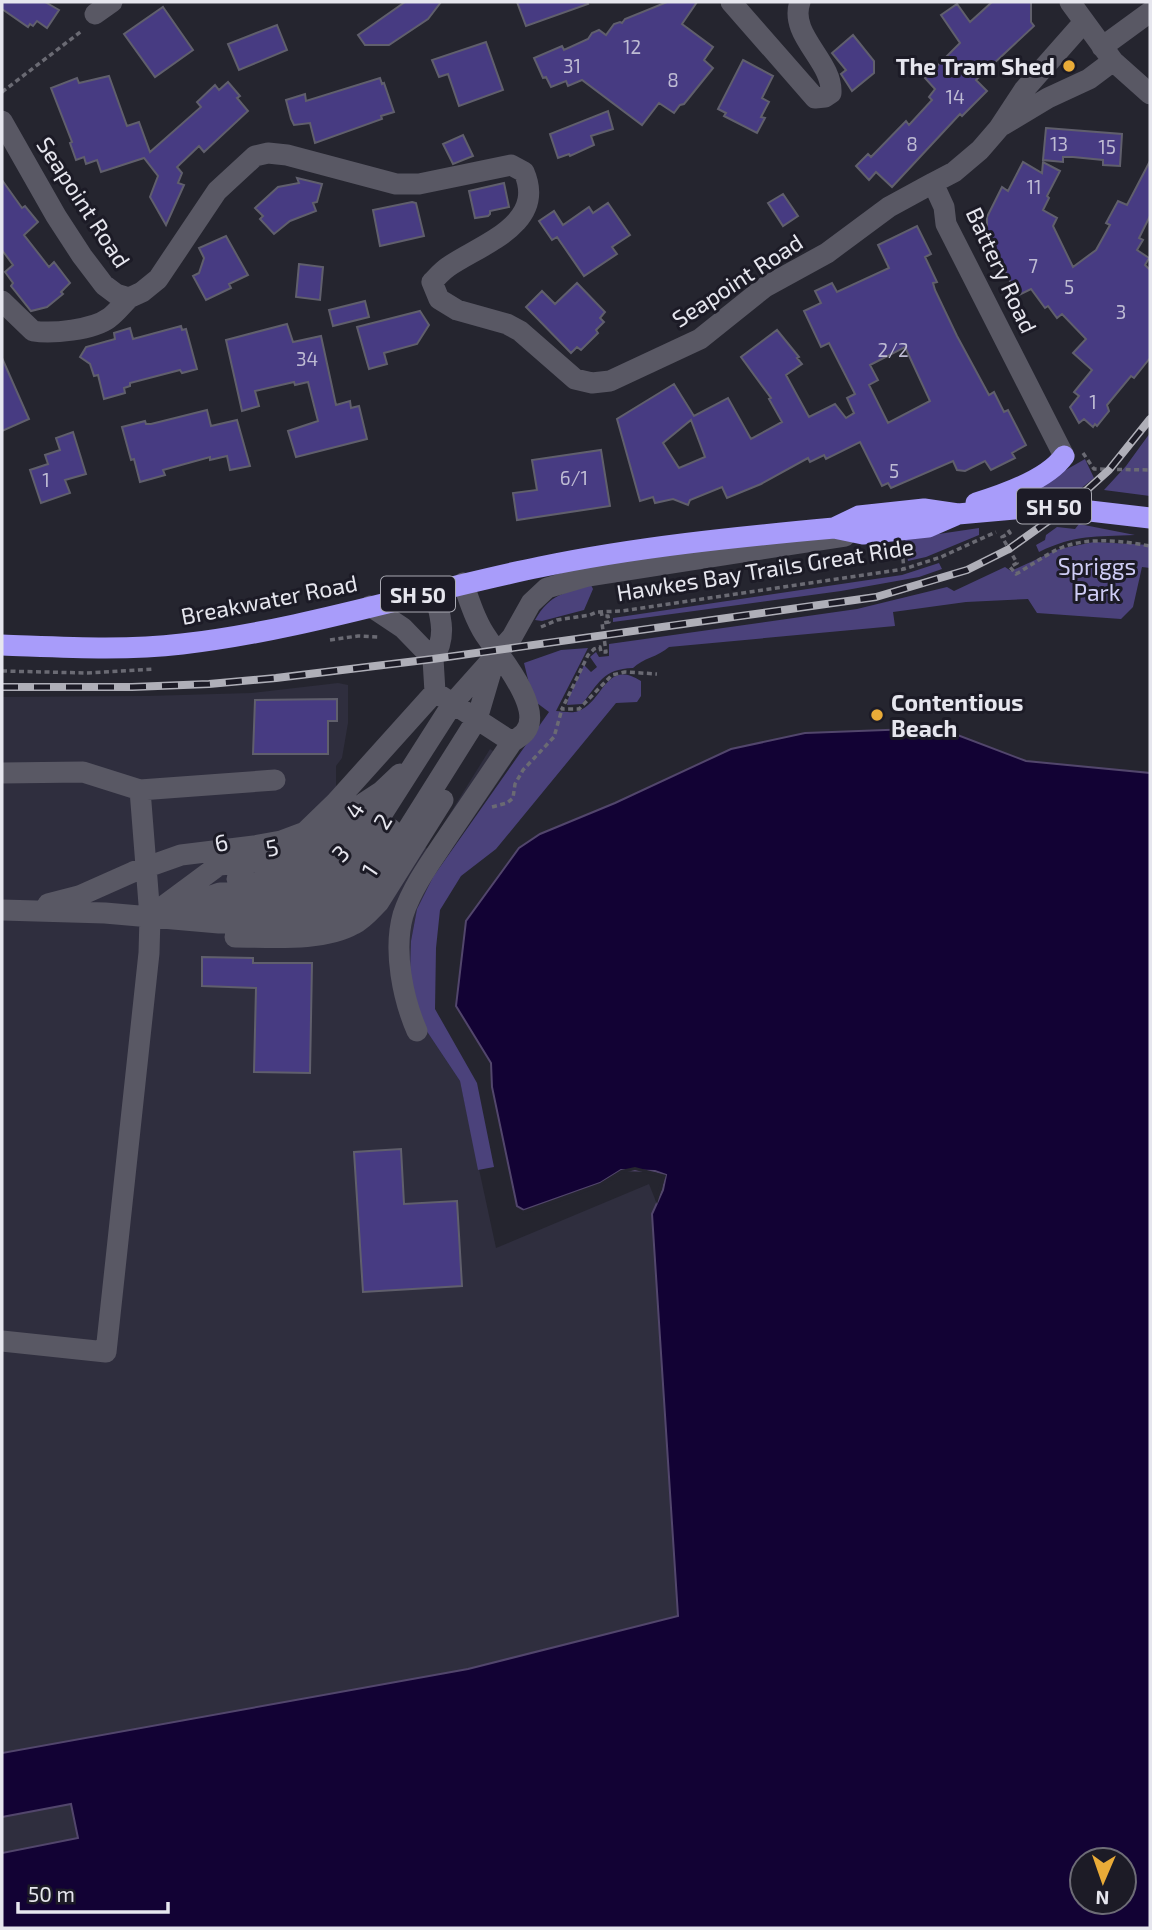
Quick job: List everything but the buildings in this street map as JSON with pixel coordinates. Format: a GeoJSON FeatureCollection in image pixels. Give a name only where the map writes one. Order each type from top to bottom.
{"type":"FeatureCollection","features":[{"type":"Feature","properties":{"kind":"highway"},"geometry":{"type":"LineString","coordinates":[[951,513],[995,498],[1041,476],[1064,456]]}},
{"type":"Feature","properties":{"kind":"highway","name":"SH 50"},"geometry":{"type":"LineString","coordinates":[[951,513],[1047,506],[1150,518]]}},
{"type":"Feature","properties":{"kind":"highway","name":"Breakwater Road"},"geometry":{"type":"LineString","coordinates":[[834,528],[859,516],[924,509],[951,513]]}},
{"type":"Feature","properties":{"kind":"highway","name":"Breakwater Road"},"geometry":{"type":"LineString","coordinates":[[2,645],[111,648],[181,644],[290,625],[542,566],[615,554],[834,528],[863,534],[928,527],[951,513]]}},
{"type":"Feature","properties":{"kind":"street"},"geometry":{"type":"LineString","coordinates":[[730,2],[740,10],[815,98],[825,97],[831,93],[831,86],[821,62],[805,36],[797,10],[800,2]]}},
{"type":"Feature","properties":{"kind":"street"},"geometry":{"type":"LineString","coordinates":[[1070,2],[1108,54],[1150,94]]}},
{"type":"Feature","properties":{"kind":"street"},"geometry":{"type":"LineString","coordinates":[[999,128],[1048,98],[1089,79],[1108,54],[1150,12]]}},
{"type":"Feature","properties":{"kind":"street"},"geometry":{"type":"LineString","coordinates":[[933,183],[968,162],[999,128],[1024,90],[1084,22]]}},
{"type":"Feature","properties":{"kind":"street","name":"Seapoint Road"},"geometry":{"type":"LineString","coordinates":[[2,121],[82,256],[104,285],[116,295],[129,298],[142,292],[158,279],[217,191],[255,156],[268,152],[287,155],[396,184],[419,184],[511,165],[524,172],[528,187],[522,214],[509,230],[447,268],[432,282],[439,299],[457,310],[507,324],[520,331],[575,379],[592,383],[610,381],[700,339],[765,287],[827,253],[889,207],[933,183]]}},
{"type":"Feature","properties":{"kind":"street","name":"Battery Road"},"geometry":{"type":"LineString","coordinates":[[933,183],[943,207],[946,224],[1064,456]]}},
{"type":"Feature","properties":{"kind":"street"},"geometry":{"type":"LineString","coordinates":[[2,301],[33,331],[41,332],[67,331],[99,323],[109,318],[129,298]]}},
{"type":"Feature","properties":{"kind":"street","name":"4"},"geometry":{"type":"LineString","coordinates":[[150,917],[220,893],[276,891],[316,881],[349,860],[361,847],[418,757],[464,710],[498,650],[512,636],[531,603],[547,588],[565,581],[863,534]]}},
{"type":"Feature","properties":{"kind":"street"},"geometry":{"type":"LineString","coordinates":[[417,1031],[407,1006],[402,979],[400,947],[403,916],[436,853],[512,742],[526,732],[528,712],[516,677],[487,638],[463,583]]}},
{"type":"Feature","properties":{"kind":"street"},"geometry":{"type":"LineString","coordinates":[[433,659],[442,646],[441,620],[434,590]]}},
{"type":"Feature","properties":{"kind":"street"},"geometry":{"type":"LineString","coordinates":[[370,606],[403,628],[433,659],[464,710],[512,742]]}},
{"type":"Feature","properties":{"kind":"street","name":"1"},"geometry":{"type":"LineString","coordinates":[[150,917],[220,936],[306,936],[352,926],[365,917],[395,879],[464,710],[498,650]]}},
{"type":"Feature","properties":{"kind":"street"},"geometry":{"type":"LineString","coordinates":[[12,910],[79,896],[181,855],[281,841],[305,832],[336,802],[464,710]]}},
{"type":"Feature","properties":{"kind":"street","name":"3"},"geometry":{"type":"LineString","coordinates":[[150,917],[219,908],[278,906],[325,896],[345,886],[372,858],[464,710]]}},
{"type":"Feature","properties":{"kind":"street","name":"5"},"geometry":{"type":"LineString","coordinates":[[150,917],[219,879],[269,876],[308,866],[329,855],[345,842],[382,791],[418,757]]}},
{"type":"Feature","properties":{"kind":"street"},"geometry":{"type":"LineString","coordinates":[[2,773],[83,772],[140,790],[275,780]]}},
{"type":"Feature","properties":{"kind":"street"},"geometry":{"type":"LineString","coordinates":[[2,1341],[106,1352],[147,967],[150,917],[140,790]]}},
{"type":"Feature","properties":{"kind":"street"},"geometry":{"type":"LineString","coordinates":[[12,910],[150,917]]}},
{"type":"Feature","properties":{"kind":"path"},"geometry":{"type":"LineString","coordinates":[[2,92],[97,15]]}},
{"type":"Feature","properties":{"kind":"path"},"geometry":{"type":"LineString","coordinates":[[1064,456],[1079,448],[1094,470],[1150,470]]}},
{"type":"Feature","properties":{"kind":"path","name":"Hawkes Bay Trails Great Ride"},"geometry":{"type":"LineString","coordinates":[[536,628],[557,620],[601,611],[622,611],[904,569],[941,557],[1007,528],[1010,533],[1002,537],[1017,564],[1010,567],[1016,574],[1065,546],[1094,542],[1130,542],[1150,546]]}},
{"type":"Feature","properties":{"kind":"path"},"geometry":{"type":"LineString","coordinates":[[901,549],[904,569]]}},
{"type":"Feature","properties":{"kind":"path"},"geometry":{"type":"LineString","coordinates":[[484,811],[507,803],[513,797],[515,784],[523,770],[554,737],[562,709],[588,655],[600,647],[601,652],[606,652],[603,623],[609,622],[608,616],[602,616],[601,611]]}},
{"type":"Feature","properties":{"kind":"path"},"geometry":{"type":"LineString","coordinates":[[562,709],[579,709],[587,704],[603,682],[612,675],[625,672],[657,674]]}},
{"type":"Feature","properties":{"kind":"shaded area"},"geometry":{"type":"Polygon","coordinates":[[[338,683],[348,685],[348,723],[342,758],[336,766],[336,793],[428,849],[490,749],[511,763],[433,877],[417,909],[411,941],[420,1021],[460,1081],[496,1248],[649,1184],[657,1204],[652,1214],[678,1616],[468,1669],[2,1753],[2,697],[251,693],[338,683]]]}},
{"type":"Feature","properties":{"kind":"shaded area"},"geometry":{"type":"Polygon","coordinates":[[[939,728],[1026,761],[1150,773],[1150,1928],[2,1928],[2,1853],[78,1838],[71,1804],[2,1817],[2,1753],[468,1669],[678,1616],[652,1214],[663,1190],[666,1175],[655,1171],[621,1170],[600,1183],[524,1210],[517,1206],[492,1087],[491,1063],[456,1006],[466,921],[519,848],[540,834],[615,803],[731,749],[805,733],[939,728]]]}},
{"type":"Feature","properties":{"kind":"shaded area"},"geometry":{"type":"Polygon","coordinates":[[[72,1804],[78,1838],[2,1853],[2,1817],[72,1804]]]}},
{"type":"Feature","properties":{"kind":"green space"},"geometry":{"type":"Polygon","coordinates":[[[1150,433],[1150,496],[1104,490],[1126,466],[1150,433]]]}},
{"type":"Feature","properties":{"kind":"green space"},"geometry":{"type":"Polygon","coordinates":[[[1085,459],[1094,478],[1079,490],[1036,487],[1085,459]]]}},
{"type":"Feature","properties":{"kind":"green space"},"geometry":{"type":"Polygon","coordinates":[[[1079,524],[1135,535],[1075,539],[1039,552],[1036,545],[1057,527],[1075,529],[1079,524]]]}},
{"type":"Feature","properties":{"kind":"green space"},"geometry":{"type":"Polygon","coordinates":[[[979,528],[979,535],[926,557],[908,561],[905,539],[979,528]]]}},
{"type":"Feature","properties":{"kind":"green space","name":"Spriggs Park"},"geometry":{"type":"Polygon","coordinates":[[[1094,542],[1150,545],[1150,568],[1142,567],[1133,607],[1121,619],[1037,613],[1028,599],[966,602],[893,612],[895,626],[669,647],[633,668],[608,674],[582,704],[567,705],[584,665],[591,672],[597,667],[590,657],[596,652],[599,657],[609,656],[609,644],[857,609],[947,587],[954,591],[1005,567],[1011,571],[1059,549],[1094,542]]]}},
{"type":"Feature","properties":{"kind":"green space"},"geometry":{"type":"Polygon","coordinates":[[[939,563],[942,569],[919,577],[841,591],[613,622],[613,618],[902,575],[939,563]]]}},
{"type":"Feature","properties":{"kind":"green space"},"geometry":{"type":"Polygon","coordinates":[[[591,585],[593,589],[584,610],[542,621],[535,620],[552,600],[591,585]]]}},
{"type":"Feature","properties":{"kind":"green space"},"geometry":{"type":"Polygon","coordinates":[[[588,648],[556,711],[576,712],[587,706],[612,678],[620,675],[629,675],[641,681],[641,696],[637,702],[616,703],[496,849],[461,876],[440,910],[435,1009],[477,1083],[494,1167],[478,1170],[460,1081],[420,1021],[410,974],[411,941],[417,909],[433,877],[549,712],[533,700],[524,663],[561,650],[588,648]]]}},
{"type":"Feature","properties":{"kind":"pier"},"geometry":{"type":"Polygon","coordinates":[[[635,1167],[666,1175],[657,1204],[655,1199],[662,1177],[635,1170],[623,1173],[601,1186],[525,1214],[519,1212],[600,1183],[621,1170],[635,1167]]]}},
{"type":"Feature","properties":{"kind":"railway"},"geometry":{"type":"LineString","coordinates":[[2,687],[132,687],[276,678],[433,659],[876,597],[967,570],[1009,549],[1068,507],[1109,470],[1150,419]]}},
{"type":"Feature","properties":{"kind":"place","name":"The Tram Shed"},"geometry":{"type":"Point","coordinates":[1069,66]}},
{"type":"Feature","properties":{"kind":"place","name":"Contentious Beach"},"geometry":{"type":"Point","coordinates":[877,715]}}]}
